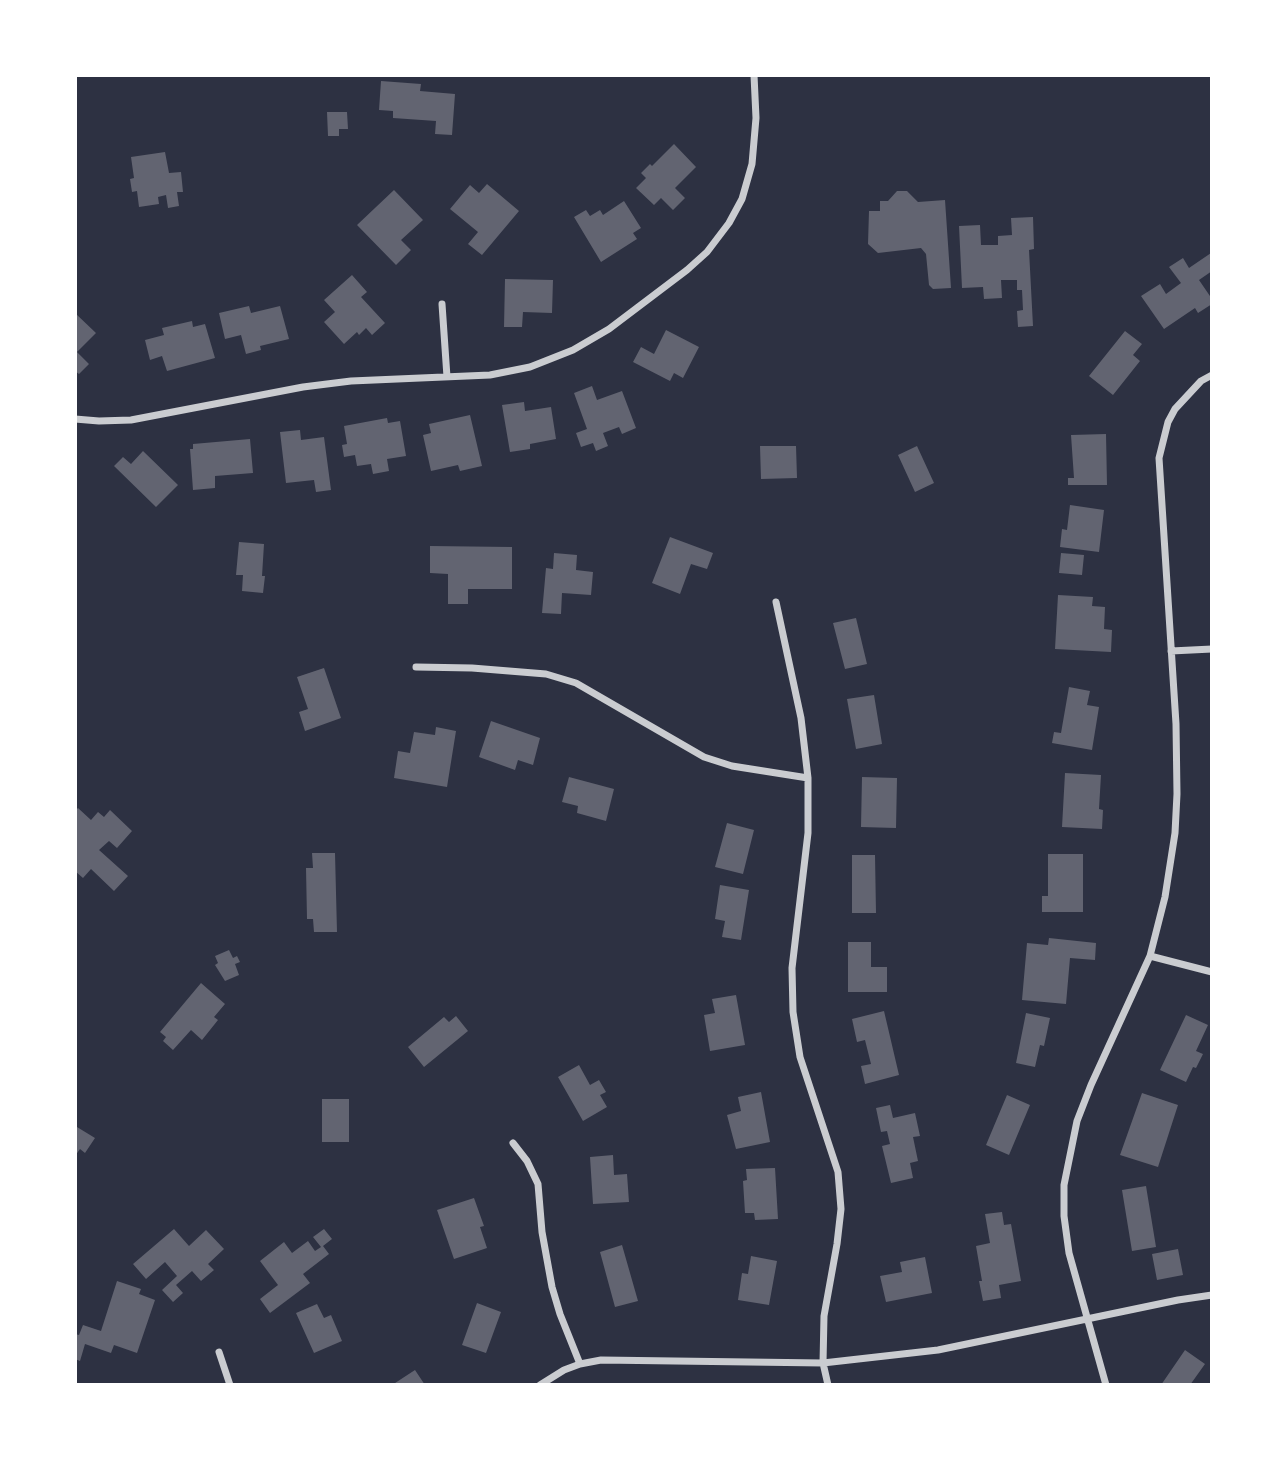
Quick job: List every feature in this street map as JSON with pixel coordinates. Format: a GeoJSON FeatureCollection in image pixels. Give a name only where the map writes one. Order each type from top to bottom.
{"type":"FeatureCollection","features":[{"type":"Feature","properties":{"kind":"street"},"geometry":{"type":"LineString","coordinates":[[75,418],[99,421],[131,420],[327,383],[509,372],[573,350],[609,329],[707,252],[736,211],[752,164],[756,118],[754,75]]}},
{"type":"Feature","properties":{"kind":"street"},"geometry":{"type":"LineString","coordinates":[[442,304],[447,377]]}},
{"type":"Feature","properties":{"kind":"street"},"geometry":{"type":"LineString","coordinates":[[1106,1385],[1069,1253],[1064,1216],[1064,1185],[1077,1121],[1150,956],[1165,897],[1175,833],[1176,724],[1159,458],[1168,422],[1175,409],[1201,381],[1212,376]]}},
{"type":"Feature","properties":{"kind":"street"},"geometry":{"type":"LineString","coordinates":[[776,602],[801,718],[808,778],[808,833],[792,968],[793,1012],[800,1057],[838,1172],[841,1209],[824,1316],[823,1363],[828,1385]]}},
{"type":"Feature","properties":{"kind":"street"},"geometry":{"type":"LineString","coordinates":[[1171,651],[1212,649]]}},
{"type":"Feature","properties":{"kind":"street"},"geometry":{"type":"LineString","coordinates":[[416,667],[546,674],[576,683],[704,757],[732,766],[808,778]]}},
{"type":"Feature","properties":{"kind":"street"},"geometry":{"type":"LineString","coordinates":[[1150,956],[1212,972]]}},
{"type":"Feature","properties":{"kind":"street"},"geometry":{"type":"LineString","coordinates":[[513,1143],[527,1161],[538,1184],[542,1231],[552,1287],[580,1364]]}},
{"type":"Feature","properties":{"kind":"street"},"geometry":{"type":"LineString","coordinates":[[540,1385],[564,1370],[601,1360],[823,1363],[938,1350],[1212,1295]]}},
{"type":"Feature","properties":{"kind":"street"},"geometry":{"type":"LineString","coordinates":[[219,1352],[230,1385]]}},
{"type":"Feature","properties":{"kind":"building"},"geometry":{"type":"Polygon","coordinates":[[[381,81],[421,84],[420,91],[455,94],[452,135],[435,134],[436,121],[393,118],[393,111],[379,110],[381,81]]]}},
{"type":"Feature","properties":{"kind":"building"},"geometry":{"type":"Polygon","coordinates":[[[327,112],[347,112],[348,129],[339,129],[339,136],[328,136],[327,112]]]}},
{"type":"Feature","properties":{"kind":"building"},"geometry":{"type":"Polygon","coordinates":[[[674,144],[696,167],[675,188],[685,198],[673,210],[661,198],[654,205],[636,188],[646,178],[641,173],[674,144]]]}},
{"type":"Feature","properties":{"kind":"building"},"geometry":{"type":"Polygon","coordinates":[[[165,152],[169,173],[181,172],[183,192],[177,192],[179,206],[168,208],[166,195],[158,197],[159,204],[139,207],[137,191],[132,192],[130,179],[134,178],[131,157],[165,152]]]}},
{"type":"Feature","properties":{"kind":"building"},"geometry":{"type":"Polygon","coordinates":[[[487,184],[519,211],[482,255],[468,244],[478,232],[450,209],[470,185],[479,193],[487,184]]]}},
{"type":"Feature","properties":{"kind":"building"},"geometry":{"type":"Polygon","coordinates":[[[394,190],[423,220],[401,240],[411,250],[396,265],[357,225],[394,190]]]}},
{"type":"Feature","properties":{"kind":"building"},"geometry":{"type":"Polygon","coordinates":[[[897,191],[907,191],[918,202],[945,200],[951,288],[933,289],[929,285],[926,254],[921,248],[878,253],[868,244],[869,211],[880,211],[880,201],[888,201],[897,191]]]}},
{"type":"Feature","properties":{"kind":"building"},"geometry":{"type":"Polygon","coordinates":[[[624,201],[641,228],[633,233],[637,239],[601,262],[574,217],[586,210],[590,216],[600,210],[603,215],[624,201]]]}},
{"type":"Feature","properties":{"kind":"building"},"geometry":{"type":"Polygon","coordinates":[[[1033,217],[1034,249],[1029,250],[1033,326],[1018,327],[1017,311],[1023,310],[1022,290],[1017,290],[1017,280],[1001,280],[1002,298],[984,299],[983,287],[962,288],[959,226],[980,225],[981,245],[998,245],[998,236],[1012,235],[1011,218],[1033,217]]]}},
{"type":"Feature","properties":{"kind":"building"},"geometry":{"type":"Polygon","coordinates":[[[1211,253],[1212,271],[1199,280],[1212,299],[1212,304],[1198,313],[1195,308],[1164,329],[1141,296],[1160,284],[1166,294],[1181,283],[1169,267],[1183,258],[1189,268],[1211,253]]]}},
{"type":"Feature","properties":{"kind":"building"},"geometry":{"type":"Polygon","coordinates":[[[352,275],[367,292],[361,297],[385,323],[372,335],[366,328],[359,335],[357,332],[344,344],[324,322],[335,312],[324,300],[352,275]]]}},
{"type":"Feature","properties":{"kind":"building"},"geometry":{"type":"Polygon","coordinates":[[[505,279],[553,280],[552,313],[523,312],[522,327],[504,327],[505,279]]]}},
{"type":"Feature","properties":{"kind":"building"},"geometry":{"type":"Polygon","coordinates":[[[249,306],[251,313],[280,306],[289,339],[260,346],[261,350],[246,354],[241,335],[225,339],[219,313],[249,306]]]}},
{"type":"Feature","properties":{"kind":"building"},"geometry":{"type":"Polygon","coordinates":[[[75,313],[96,333],[77,352],[89,364],[79,374],[75,371],[75,313]]]}},
{"type":"Feature","properties":{"kind":"building"},"geometry":{"type":"Polygon","coordinates":[[[192,321],[193,327],[205,324],[215,358],[167,371],[162,356],[150,360],[145,340],[164,335],[162,328],[192,321]]]}},
{"type":"Feature","properties":{"kind":"building"},"geometry":{"type":"Polygon","coordinates":[[[666,330],[699,347],[683,378],[674,373],[670,381],[633,362],[641,347],[654,354],[666,330]]]}},
{"type":"Feature","properties":{"kind":"building"},"geometry":{"type":"Polygon","coordinates":[[[1125,331],[1142,344],[1133,355],[1140,361],[1113,395],[1089,376],[1125,331]]]}},
{"type":"Feature","properties":{"kind":"building"},"geometry":{"type":"Polygon","coordinates":[[[592,386],[597,400],[622,391],[636,428],[622,434],[619,427],[603,433],[608,446],[596,451],[593,443],[581,447],[576,433],[587,429],[574,393],[592,386]]]}},
{"type":"Feature","properties":{"kind":"building"},"geometry":{"type":"Polygon","coordinates":[[[524,402],[525,411],[551,407],[556,439],[530,444],[530,449],[510,452],[502,405],[524,402]]]}},
{"type":"Feature","properties":{"kind":"building"},"geometry":{"type":"Polygon","coordinates":[[[470,415],[482,466],[460,471],[458,465],[431,471],[423,435],[431,433],[429,424],[470,415]]]}},
{"type":"Feature","properties":{"kind":"building"},"geometry":{"type":"Polygon","coordinates":[[[387,418],[388,423],[400,421],[406,456],[387,459],[389,471],[373,474],[371,464],[357,466],[355,455],[344,457],[342,445],[347,444],[344,426],[387,418]]]}},
{"type":"Feature","properties":{"kind":"building"},"geometry":{"type":"Polygon","coordinates":[[[300,430],[301,440],[324,437],[331,490],[316,492],[314,480],[286,483],[280,432],[300,430]]]}},
{"type":"Feature","properties":{"kind":"building"},"geometry":{"type":"Polygon","coordinates":[[[1106,434],[1107,485],[1068,485],[1068,478],[1074,478],[1071,435],[1106,434]]]}},
{"type":"Feature","properties":{"kind":"building"},"geometry":{"type":"Polygon","coordinates":[[[250,439],[253,473],[215,476],[215,488],[193,490],[190,449],[193,449],[193,444],[250,439]]]}},
{"type":"Feature","properties":{"kind":"building"},"geometry":{"type":"Polygon","coordinates":[[[760,446],[796,446],[797,478],[761,479],[760,446]]]}},
{"type":"Feature","properties":{"kind":"building"},"geometry":{"type":"Polygon","coordinates":[[[917,446],[934,483],[915,492],[898,455],[917,446]]]}},
{"type":"Feature","properties":{"kind":"building"},"geometry":{"type":"Polygon","coordinates":[[[143,451],[178,485],[156,507],[114,466],[123,457],[131,464],[143,451]]]}},
{"type":"Feature","properties":{"kind":"building"},"geometry":{"type":"Polygon","coordinates":[[[1070,505],[1104,510],[1099,552],[1060,547],[1062,529],[1067,530],[1070,505]]]}},
{"type":"Feature","properties":{"kind":"building"},"geometry":{"type":"Polygon","coordinates":[[[670,537],[713,553],[707,569],[691,564],[680,594],[652,583],[670,537]]]}},
{"type":"Feature","properties":{"kind":"building"},"geometry":{"type":"Polygon","coordinates":[[[239,542],[264,544],[263,593],[242,591],[243,575],[236,575],[239,542]]]}},
{"type":"Feature","properties":{"kind":"building"},"geometry":{"type":"Polygon","coordinates":[[[430,546],[512,547],[512,589],[468,589],[468,604],[448,604],[448,574],[430,573],[430,546]]]}},
{"type":"Feature","properties":{"kind":"building"},"geometry":{"type":"Polygon","coordinates":[[[554,553],[577,555],[576,570],[593,572],[591,595],[562,593],[561,614],[542,613],[546,568],[553,569],[554,553]]]}},
{"type":"Feature","properties":{"kind":"building"},"geometry":{"type":"Polygon","coordinates":[[[1061,553],[1084,555],[1082,575],[1059,573],[1061,553]]]}},
{"type":"Feature","properties":{"kind":"building"},"geometry":{"type":"Polygon","coordinates":[[[1058,595],[1093,597],[1092,606],[1105,607],[1104,629],[1112,630],[1111,652],[1055,649],[1058,595]]]}},
{"type":"Feature","properties":{"kind":"building"},"geometry":{"type":"Polygon","coordinates":[[[856,618],[867,664],[845,669],[833,623],[856,618]]]}},
{"type":"Feature","properties":{"kind":"building"},"geometry":{"type":"Polygon","coordinates":[[[324,668],[341,718],[305,731],[299,712],[308,709],[297,677],[324,668]]]}},
{"type":"Feature","properties":{"kind":"building"},"geometry":{"type":"Polygon","coordinates":[[[1069,687],[1090,691],[1087,705],[1099,707],[1092,750],[1052,743],[1054,732],[1061,733],[1069,687]]]}},
{"type":"Feature","properties":{"kind":"building"},"geometry":{"type":"Polygon","coordinates":[[[874,695],[882,744],[856,749],[847,699],[874,695]]]}},
{"type":"Feature","properties":{"kind":"building"},"geometry":{"type":"Polygon","coordinates":[[[491,721],[540,738],[533,765],[518,760],[515,770],[479,757],[491,721]]]}},
{"type":"Feature","properties":{"kind":"building"},"geometry":{"type":"Polygon","coordinates":[[[436,727],[456,731],[447,787],[394,778],[398,751],[410,753],[414,732],[435,735],[436,727]]]}},
{"type":"Feature","properties":{"kind":"building"},"geometry":{"type":"Polygon","coordinates":[[[1065,773],[1101,775],[1099,809],[1103,810],[1102,829],[1062,827],[1065,773]]]}},
{"type":"Feature","properties":{"kind":"building"},"geometry":{"type":"Polygon","coordinates":[[[569,777],[614,789],[606,821],[577,813],[578,806],[562,802],[569,777]]]}},
{"type":"Feature","properties":{"kind":"building"},"geometry":{"type":"Polygon","coordinates":[[[862,777],[897,778],[896,828],[861,827],[862,777]]]}},
{"type":"Feature","properties":{"kind":"building"},"geometry":{"type":"Polygon","coordinates":[[[78,808],[91,820],[98,812],[104,817],[110,810],[132,831],[117,848],[109,841],[99,850],[128,876],[114,891],[91,869],[83,878],[75,871],[75,811],[78,808]]]}},
{"type":"Feature","properties":{"kind":"building"},"geometry":{"type":"Polygon","coordinates":[[[727,823],[754,830],[743,874],[715,867],[727,823]]]}},
{"type":"Feature","properties":{"kind":"building"},"geometry":{"type":"Polygon","coordinates":[[[312,853],[335,853],[337,932],[314,932],[313,919],[307,919],[306,868],[313,868],[312,853]]]}},
{"type":"Feature","properties":{"kind":"building"},"geometry":{"type":"Polygon","coordinates":[[[1048,854],[1083,854],[1083,912],[1042,912],[1042,896],[1048,896],[1048,854]]]}},
{"type":"Feature","properties":{"kind":"building"},"geometry":{"type":"Polygon","coordinates":[[[852,855],[875,855],[876,913],[852,913],[852,855]]]}},
{"type":"Feature","properties":{"kind":"building"},"geometry":{"type":"Polygon","coordinates":[[[720,885],[749,890],[741,940],[722,937],[725,921],[715,919],[720,885]]]}},
{"type":"Feature","properties":{"kind":"building"},"geometry":{"type":"Polygon","coordinates":[[[1049,938],[1096,943],[1095,960],[1070,958],[1066,1004],[1022,1000],[1027,943],[1048,945],[1049,938]]]}},
{"type":"Feature","properties":{"kind":"building"},"geometry":{"type":"Polygon","coordinates":[[[848,942],[871,942],[871,967],[887,967],[887,992],[848,992],[848,942]]]}},
{"type":"Feature","properties":{"kind":"building"},"geometry":{"type":"Polygon","coordinates":[[[229,950],[233,958],[237,956],[240,962],[235,964],[239,975],[225,981],[215,965],[218,963],[215,956],[229,950]]]}},
{"type":"Feature","properties":{"kind":"building"},"geometry":{"type":"Polygon","coordinates":[[[201,983],[225,1004],[214,1017],[218,1020],[202,1040],[191,1030],[173,1050],[163,1041],[166,1037],[160,1032],[201,983]]]}},
{"type":"Feature","properties":{"kind":"building"},"geometry":{"type":"Polygon","coordinates":[[[736,995],[745,1045],[710,1051],[704,1015],[715,1013],[712,999],[736,995]]]}},
{"type":"Feature","properties":{"kind":"building"},"geometry":{"type":"Polygon","coordinates":[[[884,1011],[899,1075],[865,1084],[861,1066],[871,1064],[865,1040],[857,1042],[852,1019],[884,1011]]]}},
{"type":"Feature","properties":{"kind":"building"},"geometry":{"type":"Polygon","coordinates":[[[1026,1013],[1050,1018],[1044,1046],[1040,1045],[1035,1067],[1016,1063],[1026,1013]]]}},
{"type":"Feature","properties":{"kind":"building"},"geometry":{"type":"Polygon","coordinates":[[[1186,1015],[1208,1025],[1196,1051],[1203,1054],[1186,1082],[1160,1070],[1186,1015]]]}},
{"type":"Feature","properties":{"kind":"building"},"geometry":{"type":"Polygon","coordinates":[[[456,1016],[468,1031],[424,1067],[408,1047],[444,1017],[449,1022],[456,1016]]]}},
{"type":"Feature","properties":{"kind":"building"},"geometry":{"type":"Polygon","coordinates":[[[579,1065],[590,1085],[599,1080],[606,1092],[600,1095],[607,1107],[583,1121],[558,1077],[579,1065]]]}},
{"type":"Feature","properties":{"kind":"building"},"geometry":{"type":"Polygon","coordinates":[[[761,1092],[770,1142],[736,1149],[727,1115],[741,1111],[738,1097],[761,1092]]]}},
{"type":"Feature","properties":{"kind":"building"},"geometry":{"type":"Polygon","coordinates":[[[1142,1093],[1178,1105],[1158,1167],[1120,1155],[1142,1093]]]}},
{"type":"Feature","properties":{"kind":"building"},"geometry":{"type":"Polygon","coordinates":[[[1007,1095],[1030,1105],[1009,1155],[986,1145],[1007,1095]]]}},
{"type":"Feature","properties":{"kind":"building"},"geometry":{"type":"Polygon","coordinates":[[[322,1099],[349,1099],[349,1142],[322,1142],[322,1099]]]}},
{"type":"Feature","properties":{"kind":"building"},"geometry":{"type":"Polygon","coordinates":[[[890,1105],[893,1118],[915,1113],[920,1136],[913,1137],[918,1161],[910,1163],[913,1178],[891,1183],[882,1146],[890,1144],[887,1131],[881,1132],[876,1108],[890,1105]]]}},
{"type":"Feature","properties":{"kind":"building"},"geometry":{"type":"Polygon","coordinates":[[[77,1127],[95,1138],[85,1153],[80,1149],[75,1156],[75,1131],[77,1127]]]}},
{"type":"Feature","properties":{"kind":"building"},"geometry":{"type":"Polygon","coordinates":[[[613,1155],[614,1175],[627,1174],[629,1202],[593,1204],[590,1157],[613,1155]]]}},
{"type":"Feature","properties":{"kind":"building"},"geometry":{"type":"Polygon","coordinates":[[[775,1168],[778,1219],[755,1220],[754,1213],[745,1213],[743,1181],[747,1180],[746,1169],[775,1168]]]}},
{"type":"Feature","properties":{"kind":"building"},"geometry":{"type":"Polygon","coordinates":[[[1146,1186],[1156,1247],[1132,1251],[1122,1190],[1146,1186]]]}},
{"type":"Feature","properties":{"kind":"building"},"geometry":{"type":"Polygon","coordinates":[[[474,1198],[484,1226],[480,1227],[487,1248],[454,1259],[437,1210],[474,1198]]]}},
{"type":"Feature","properties":{"kind":"building"},"geometry":{"type":"Polygon","coordinates":[[[1002,1212],[1004,1225],[1011,1224],[1021,1281],[999,1285],[1001,1298],[983,1301],[976,1246],[990,1243],[985,1214],[1002,1212]]]}},
{"type":"Feature","properties":{"kind":"building"},"geometry":{"type":"Polygon","coordinates":[[[174,1229],[189,1246],[206,1230],[224,1249],[208,1264],[214,1270],[201,1281],[192,1271],[176,1285],[183,1293],[173,1302],[162,1290],[177,1276],[165,1262],[146,1279],[133,1264],[174,1229]]]}},
{"type":"Feature","properties":{"kind":"building"},"geometry":{"type":"Polygon","coordinates":[[[324,1229],[332,1239],[323,1246],[329,1254],[303,1274],[310,1283],[270,1313],[260,1299],[278,1285],[260,1261],[284,1242],[292,1253],[308,1241],[315,1251],[321,1247],[313,1237],[324,1229]]]}},
{"type":"Feature","properties":{"kind":"building"},"geometry":{"type":"Polygon","coordinates":[[[622,1245],[638,1301],[615,1307],[600,1252],[622,1245]]]}},
{"type":"Feature","properties":{"kind":"building"},"geometry":{"type":"Polygon","coordinates":[[[1178,1249],[1183,1275],[1157,1280],[1152,1254],[1178,1249]]]}},
{"type":"Feature","properties":{"kind":"building"},"geometry":{"type":"Polygon","coordinates":[[[751,1256],[777,1261],[769,1305],[738,1300],[742,1273],[748,1274],[751,1256]]]}},
{"type":"Feature","properties":{"kind":"building"},"geometry":{"type":"Polygon","coordinates":[[[925,1257],[932,1293],[886,1302],[880,1276],[902,1272],[900,1262],[925,1257]]]}},
{"type":"Feature","properties":{"kind":"building"},"geometry":{"type":"Polygon","coordinates":[[[117,1281],[141,1289],[139,1294],[155,1300],[137,1353],[114,1345],[111,1353],[85,1344],[80,1361],[75,1359],[75,1334],[79,1335],[83,1325],[101,1331],[117,1281]]]}},
{"type":"Feature","properties":{"kind":"building"},"geometry":{"type":"Polygon","coordinates":[[[477,1303],[501,1312],[486,1353],[462,1345],[477,1303]]]}},
{"type":"Feature","properties":{"kind":"building"},"geometry":{"type":"Polygon","coordinates":[[[317,1304],[324,1318],[331,1315],[342,1341],[314,1353],[296,1313],[317,1304]]]}},
{"type":"Feature","properties":{"kind":"building"},"geometry":{"type":"Polygon","coordinates":[[[1185,1350],[1205,1364],[1190,1385],[1161,1385],[1185,1350]]]}},
{"type":"Feature","properties":{"kind":"building"},"geometry":{"type":"Polygon","coordinates":[[[415,1370],[425,1385],[392,1385],[415,1370]]]}}]}
